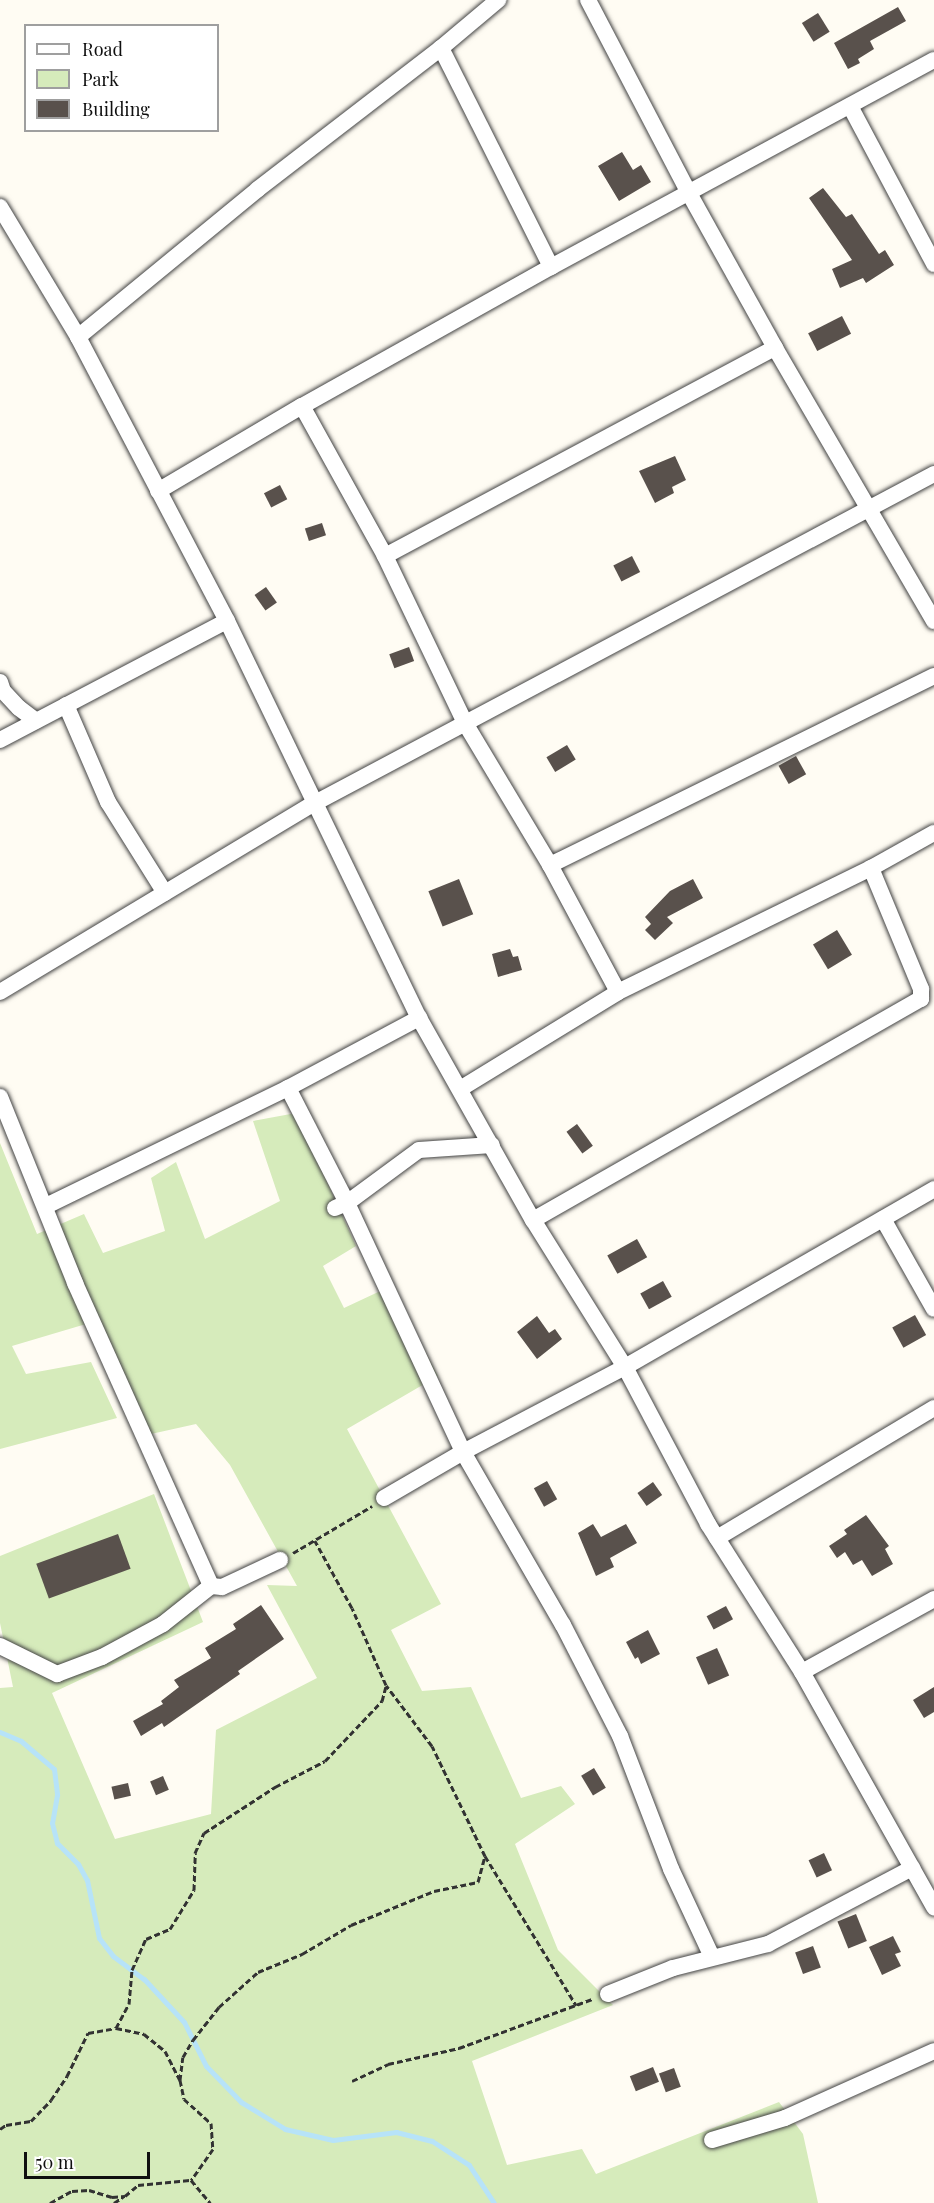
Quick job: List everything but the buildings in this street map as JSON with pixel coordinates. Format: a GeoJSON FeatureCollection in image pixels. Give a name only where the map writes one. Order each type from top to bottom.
{"type":"FeatureCollection","features":[{"type":"Feature","properties":{"kind":"street"},"geometry":{"type":"LineString","coordinates":[[78,337],[258,189],[441,48],[498,0]]}},
{"type":"Feature","properties":{"kind":"street"},"geometry":{"type":"LineString","coordinates":[[588,0],[690,195],[775,348],[934,621]]}},
{"type":"Feature","properties":{"kind":"street"},"geometry":{"type":"LineString","coordinates":[[441,48],[551,267]]}},
{"type":"Feature","properties":{"kind":"street"},"geometry":{"type":"LineString","coordinates":[[158,491],[302,406],[551,267],[690,195],[934,60]]}},
{"type":"Feature","properties":{"kind":"street"},"geometry":{"type":"LineString","coordinates":[[850,106],[934,262]]}},
{"type":"Feature","properties":{"kind":"street"},"geometry":{"type":"LineString","coordinates":[[0,207],[78,337],[227,621],[419,1018],[534,1220],[625,1367],[717,1538],[802,1672],[934,1907]]}},
{"type":"Feature","properties":{"kind":"street"},"geometry":{"type":"LineString","coordinates":[[385,556],[775,348]]}},
{"type":"Feature","properties":{"kind":"street"},"geometry":{"type":"LineString","coordinates":[[302,406],[385,556],[465,723],[550,865],[618,992]]}},
{"type":"Feature","properties":{"kind":"street"},"geometry":{"type":"LineString","coordinates":[[0,992],[315,803],[934,474]]}},
{"type":"Feature","properties":{"kind":"street"},"geometry":{"type":"LineString","coordinates":[[0,740],[227,621]]}},
{"type":"Feature","properties":{"kind":"street"},"geometry":{"type":"LineString","coordinates":[[550,865],[934,676]]}},
{"type":"Feature","properties":{"kind":"street"},"geometry":{"type":"LineString","coordinates":[[0,682],[11,699],[36,721]]}},
{"type":"Feature","properties":{"kind":"street"},"geometry":{"type":"LineString","coordinates":[[66,705],[108,802],[165,893]]}},
{"type":"Feature","properties":{"kind":"street"},"geometry":{"type":"LineString","coordinates":[[460,1089],[618,992],[871,868],[934,833]]}},
{"type":"Feature","properties":{"kind":"street"},"geometry":{"type":"LineString","coordinates":[[534,1220],[921,999],[921,989],[871,868]]}},
{"type":"Feature","properties":{"kind":"street"},"geometry":{"type":"LineString","coordinates":[[46,1206],[288,1088],[419,1018]]}},
{"type":"Feature","properties":{"kind":"street"},"geometry":{"type":"LineString","coordinates":[[288,1088],[341,1206],[463,1452],[563,1625],[620,1736],[671,1869],[712,1957]]}},
{"type":"Feature","properties":{"kind":"street"},"geometry":{"type":"LineString","coordinates":[[0,1097],[46,1206],[75,1283],[211,1586]]}},
{"type":"Feature","properties":{"kind":"street"},"geometry":{"type":"LineString","coordinates":[[341,1206],[419,1150],[492,1145]]}},
{"type":"Feature","properties":{"kind":"street"},"geometry":{"type":"LineString","coordinates":[[384,1498],[463,1452],[625,1367],[934,1190]]}},
{"type":"Feature","properties":{"kind":"street"},"geometry":{"type":"LineString","coordinates":[[883,1220],[934,1309]]}},
{"type":"Feature","properties":{"kind":"street"},"geometry":{"type":"LineString","coordinates":[[717,1538],[934,1408]]}},
{"type":"Feature","properties":{"kind":"street"},"geometry":{"type":"LineString","coordinates":[[0,1646],[57,1674],[102,1657],[163,1624],[211,1586],[222,1587],[280,1560]]}},
{"type":"Feature","properties":{"kind":"street"},"geometry":{"type":"LineString","coordinates":[[802,1672],[934,1599]]}},
{"type":"Feature","properties":{"kind":"street"},"geometry":{"type":"LineString","coordinates":[[608,1994],[673,1968],[768,1944],[912,1868]]}},
{"type":"Feature","properties":{"kind":"street"},"geometry":{"type":"LineString","coordinates":[[712,2140],[785,2118],[934,2051]]}},
{"type":"Feature","properties":{"kind":"path"},"geometry":{"type":"LineString","coordinates":[[280,1560],[384,1498]]}},
{"type":"Feature","properties":{"kind":"path"},"geometry":{"type":"LineString","coordinates":[[315,1541],[352,1608],[386,1685],[432,1746],[485,1856],[576,2005]]}},
{"type":"Feature","properties":{"kind":"path"},"geometry":{"type":"LineString","coordinates":[[116,2028],[129,2004],[132,1970],[146,1939],[170,1929],[194,1890],[195,1853],[204,1833],[274,1787],[326,1761],[382,1701],[386,1685]]}},
{"type":"Feature","properties":{"kind":"path"},"geometry":{"type":"LineString","coordinates":[[180,2080],[183,2057],[193,2040],[219,2007],[258,1972],[302,1954],[351,1925],[434,1892],[478,1882],[485,1856]]}},
{"type":"Feature","properties":{"kind":"path"},"geometry":{"type":"LineString","coordinates":[[352,2081],[388,2064],[459,2048],[608,1994]]}},
{"type":"Feature","properties":{"kind":"path"},"geometry":{"type":"LineString","coordinates":[[0,2129],[6,2125],[31,2121],[51,2100],[67,2076],[88,2033],[116,2028],[144,2034],[165,2051],[180,2080],[184,2099],[211,2123],[213,2149],[191,2180],[138,2185],[114,2203]]}},
{"type":"Feature","properties":{"kind":"path"},"geometry":{"type":"LineString","coordinates":[[191,2180],[210,2203]]}},
{"type":"Feature","properties":{"kind":"path"},"geometry":{"type":"LineString","coordinates":[[50,2203],[72,2191],[89,2190],[112,2197],[125,2196]]}},
{"type":"Feature","properties":{"kind":"green space"},"geometry":{"type":"Polygon","coordinates":[[[296,1113],[356,1246],[323,1266],[344,1308],[391,1286],[438,1376],[347,1429],[441,1604],[391,1630],[422,1691],[471,1687],[521,1798],[561,1786],[575,1804],[515,1844],[558,1950],[613,2005],[472,2061],[507,2165],[582,2149],[596,2174],[779,2102],[803,2134],[818,2203],[0,2203],[0,1688],[13,1687],[0,1623],[0,1556],[154,1494],[203,1622],[52,1693],[115,1839],[211,1814],[216,1730],[317,1678],[267,1585],[297,1586],[230,1465],[196,1424],[142,1436],[86,1324],[12,1346],[26,1374],[91,1362],[117,1418],[0,1449],[0,1143],[37,1234],[84,1214],[103,1253],[165,1231],[151,1178],[176,1162],[205,1239],[280,1201],[253,1121],[296,1113]]]}},
{"type":"Feature","properties":{"kind":"waterway"},"geometry":{"type":"LineString","coordinates":[[0,1732],[21,1741],[54,1769],[57,1795],[52,1823],[57,1843],[78,1864],[87,1880],[99,1938],[113,1956],[144,1979],[184,2022],[206,2066],[241,2102],[285,2129],[333,2140],[396,2132],[432,2141],[469,2165],[494,2203]]}}]}
